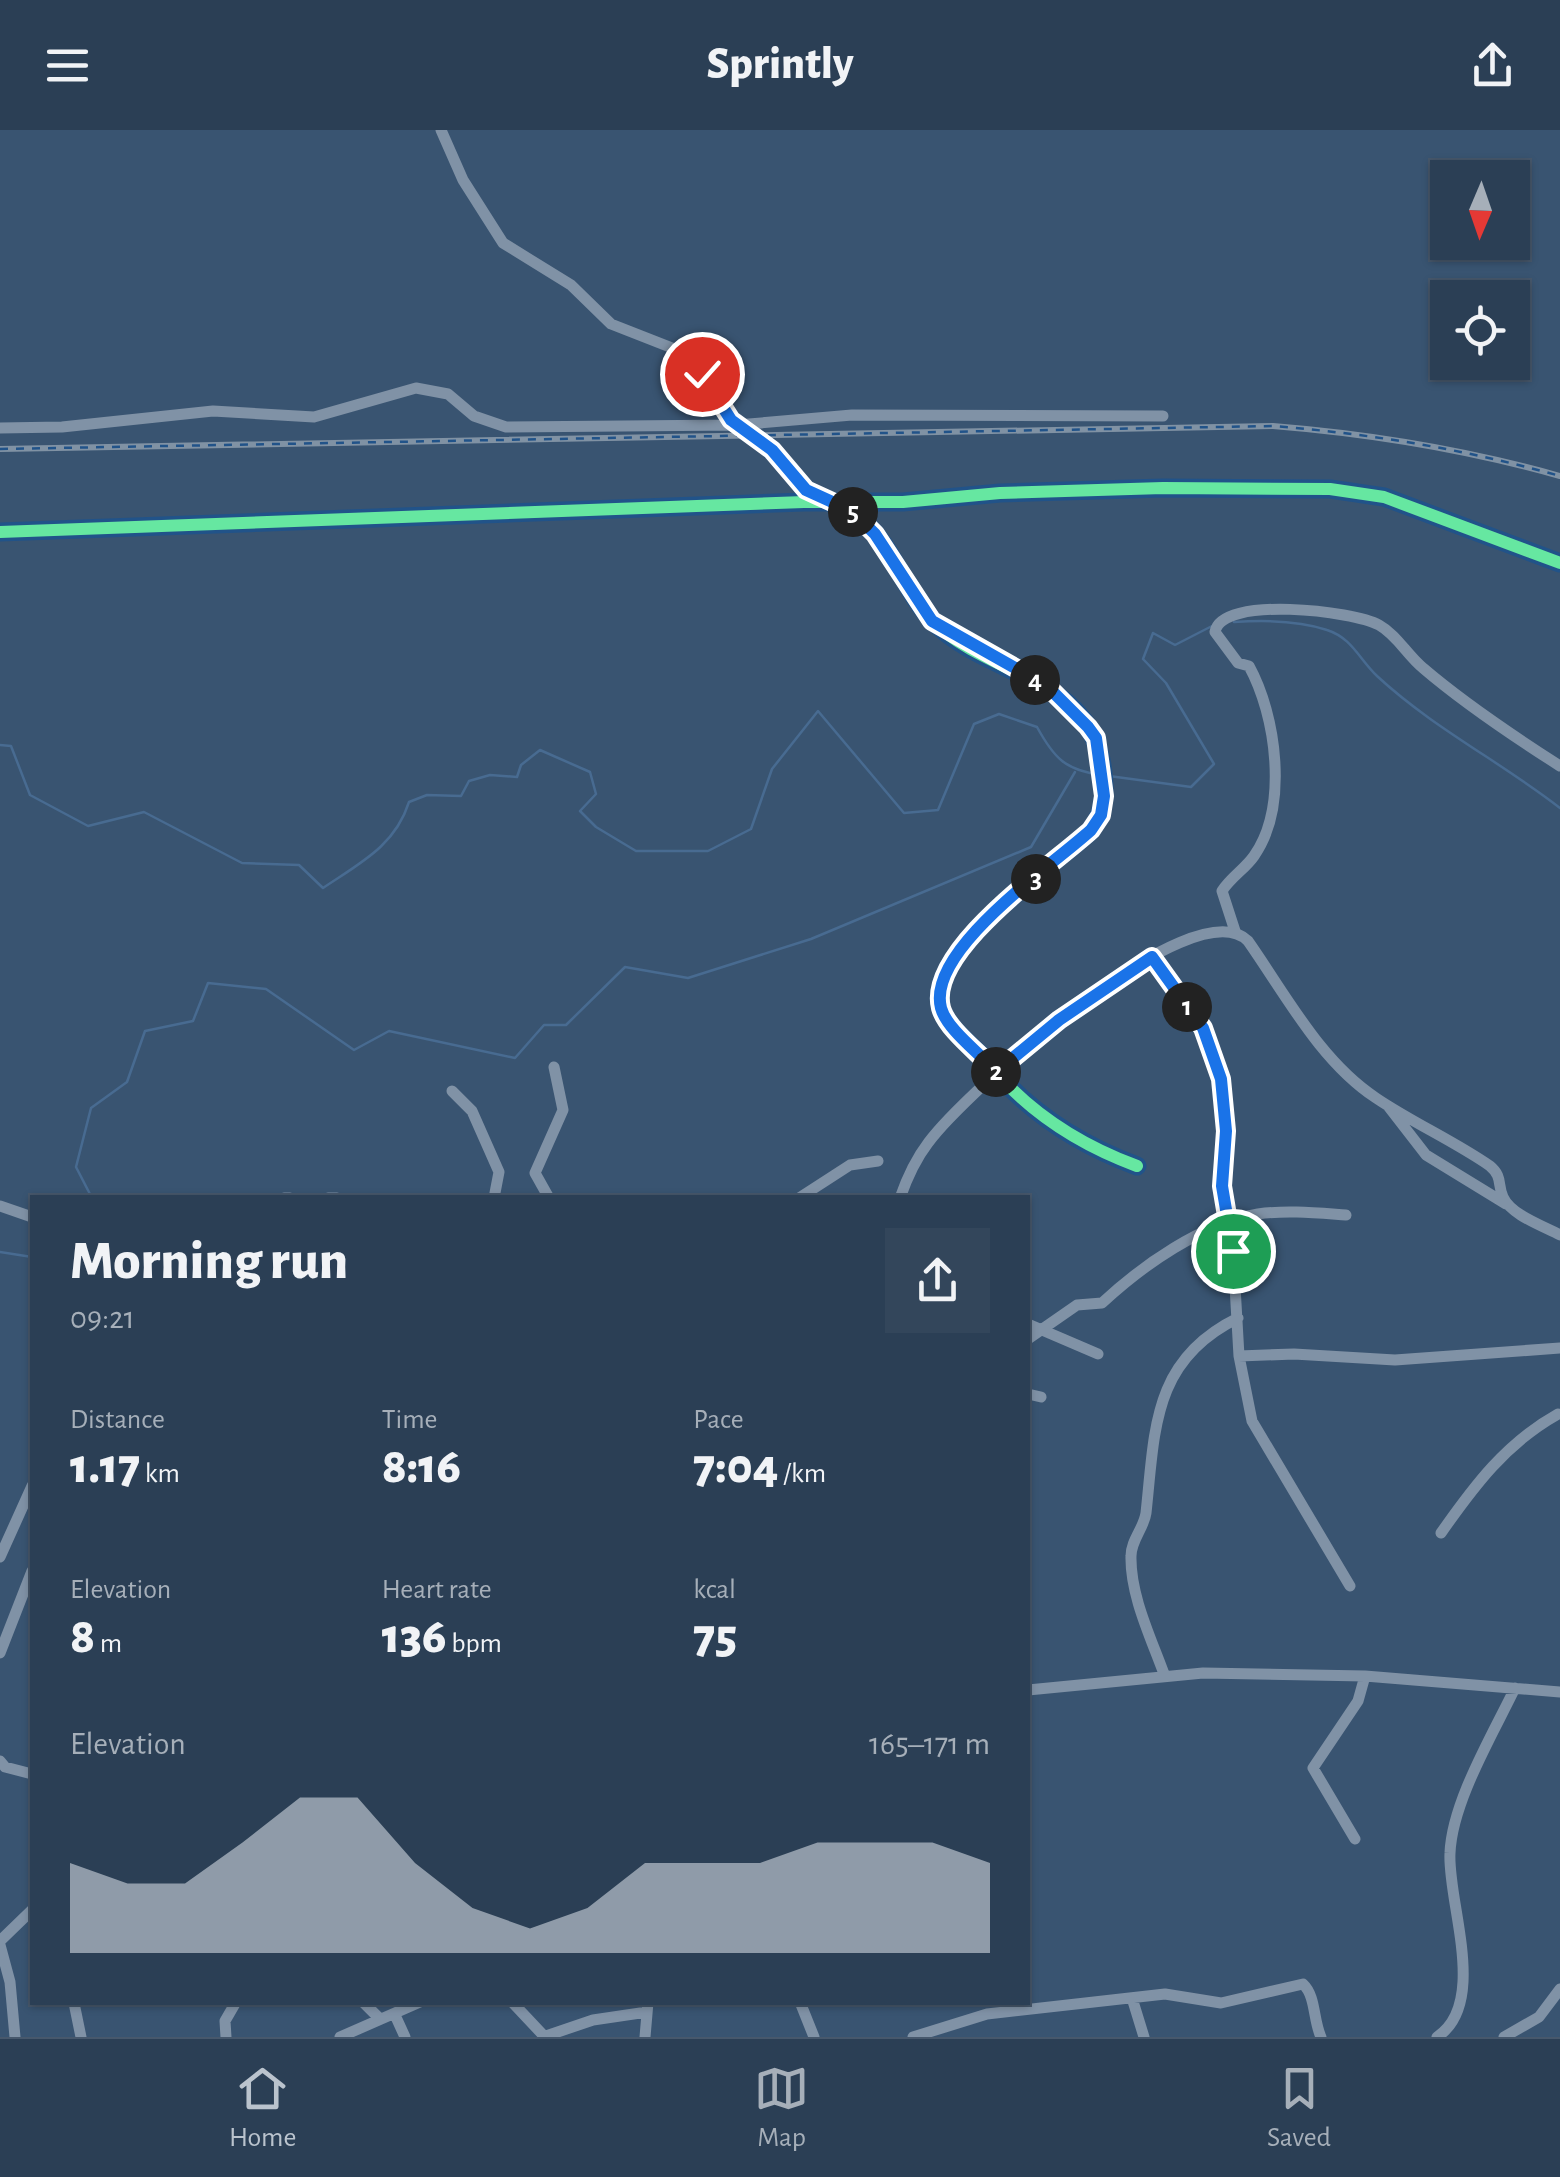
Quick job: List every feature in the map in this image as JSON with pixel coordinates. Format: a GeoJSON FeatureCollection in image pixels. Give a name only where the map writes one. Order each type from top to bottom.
{"type":"FeatureCollection","features":[{"type":"Feature","properties":{"kind":"street"},"geometry":{"type":"LineString","coordinates":[[442,130],[463,180],[502,243],[572,285],[611,324],[684,353],[737,425],[772,450],[806,490],[852,511],[887,548],[932,621],[1047,686],[1096,738],[1104,782],[1101,815],[1091,830],[968,938],[944,979],[940,995],[945,1018],[996,1072],[1076,1141],[1137,1166]]}},
{"type":"Feature","properties":{"kind":"street"},"geometry":{"type":"LineString","coordinates":[[0,428],[213,411],[314,417],[416,388],[448,394],[474,416],[506,427],[737,425],[852,415],[1163,416]]}},
{"type":"Feature","properties":{"kind":"street"},"geometry":{"type":"LineString","coordinates":[[0,532],[1145,488],[1330,489],[1384,496],[1560,563]]}},
{"type":"Feature","properties":{"kind":"street"},"geometry":{"type":"LineString","coordinates":[[1510,1206],[1500,1191],[1499,1175],[1490,1166],[1358,1083],[1310,1031],[1248,941],[1234,931],[1222,891],[1254,855],[1262,837],[1273,788],[1274,746],[1270,710],[1259,684],[1249,666],[1238,662],[1215,632],[1224,618],[1241,610],[1279,608],[1374,622],[1436,678],[1560,766]]}},
{"type":"Feature","properties":{"kind":"street"},"geometry":{"type":"LineString","coordinates":[[902,1195],[928,1142],[996,1072],[1059,1020],[1152,957],[1188,940],[1234,931]]}},
{"type":"Feature","properties":{"kind":"street"},"geometry":{"type":"LineString","coordinates":[[1152,957],[1203,1028],[1221,1079],[1226,1131],[1222,1186],[1230,1224],[1239,1356],[1248,1405],[1262,1442],[1350,1586]]}},
{"type":"Feature","properties":{"kind":"street"},"geometry":{"type":"LineString","coordinates":[[547,1195],[534,1173],[563,1110],[554,1066]]}},
{"type":"Feature","properties":{"kind":"street"},"geometry":{"type":"LineString","coordinates":[[452,1092],[472,1111],[498,1172],[494,1195]]}},
{"type":"Feature","properties":{"kind":"street"},"geometry":{"type":"LineString","coordinates":[[1386,1104],[1408,1138],[1426,1155],[1560,1236]]}},
{"type":"Feature","properties":{"kind":"street"},"geometry":{"type":"LineString","coordinates":[[804,1195],[850,1165],[878,1161]]}},
{"type":"Feature","properties":{"kind":"street"},"geometry":{"type":"LineString","coordinates":[[0,1206],[30,1217]]}},
{"type":"Feature","properties":{"kind":"street"},"geometry":{"type":"LineString","coordinates":[[1030,1338],[1078,1304],[1102,1304],[1128,1278],[1230,1224],[1274,1213],[1346,1215]]}},
{"type":"Feature","properties":{"kind":"street"},"geometry":{"type":"LineString","coordinates":[[1164,1674],[1138,1596],[1130,1558],[1146,1510],[1148,1460],[1175,1370],[1197,1341],[1238,1318]]}},
{"type":"Feature","properties":{"kind":"street"},"geometry":{"type":"LineString","coordinates":[[1030,1325],[1098,1354]]}},
{"type":"Feature","properties":{"kind":"street"},"geometry":{"type":"LineString","coordinates":[[1239,1356],[1326,1354],[1394,1360],[1560,1348]]}},
{"type":"Feature","properties":{"kind":"street"},"geometry":{"type":"LineString","coordinates":[[1030,1394],[1042,1397]]}},
{"type":"Feature","properties":{"kind":"street"},"geometry":{"type":"LineString","coordinates":[[1441,1533],[1500,1458],[1558,1414]]}},
{"type":"Feature","properties":{"kind":"street"},"geometry":{"type":"LineString","coordinates":[[0,1557],[30,1490]]}},
{"type":"Feature","properties":{"kind":"street"},"geometry":{"type":"LineString","coordinates":[[0,1653],[30,1576]]}},
{"type":"Feature","properties":{"kind":"street"},"geometry":{"type":"LineString","coordinates":[[1030,1690],[1164,1674],[1365,1676],[1560,1692]]}},
{"type":"Feature","properties":{"kind":"street"},"geometry":{"type":"LineString","coordinates":[[1355,1839],[1313,1768],[1358,1701],[1365,1676]]}},
{"type":"Feature","properties":{"kind":"street"},"geometry":{"type":"LineString","coordinates":[[1437,2037],[1453,2021],[1461,1986],[1452,1840],[1472,1780],[1515,1688]]}},
{"type":"Feature","properties":{"kind":"street"},"geometry":{"type":"LineString","coordinates":[[0,1762],[30,1773]]}},
{"type":"Feature","properties":{"kind":"street"},"geometry":{"type":"LineString","coordinates":[[15,2037],[10,1982],[0,1943],[30,1912]]}},
{"type":"Feature","properties":{"kind":"street"},"geometry":{"type":"LineString","coordinates":[[912,2037],[963,2018],[1174,1994],[1220,2002],[1303,1984],[1312,1995],[1312,2015],[1321,2037]]}},
{"type":"Feature","properties":{"kind":"street"},"geometry":{"type":"LineString","coordinates":[[1504,2037],[1539,2017],[1560,1989]]}},
{"type":"Feature","properties":{"kind":"street"},"geometry":{"type":"LineString","coordinates":[[1132,1998],[1144,2037]]}},
{"type":"Feature","properties":{"kind":"street"},"geometry":{"type":"LineString","coordinates":[[74,2005],[81,2037]]}},
{"type":"Feature","properties":{"kind":"street"},"geometry":{"type":"LineString","coordinates":[[226,2037],[225,2021],[234,2005]]}},
{"type":"Feature","properties":{"kind":"street"},"geometry":{"type":"LineString","coordinates":[[365,2005],[380,2019]]}},
{"type":"Feature","properties":{"kind":"street"},"geometry":{"type":"LineString","coordinates":[[340,2037],[414,2005]]}},
{"type":"Feature","properties":{"kind":"street"},"geometry":{"type":"LineString","coordinates":[[515,2005],[543,2037],[648,2007],[646,2037]]}},
{"type":"Feature","properties":{"kind":"street"},"geometry":{"type":"LineString","coordinates":[[801,2005],[814,2037]]}},
{"type":"Feature","properties":{"kind":"street"},"geometry":{"type":"LineString","coordinates":[[395,2015],[405,2037]]}},
{"type":"Feature","properties":{"kind":"waterway"},"geometry":{"type":"LineString","coordinates":[[1234,622],[1293,623],[1336,634],[1399,695],[1560,808]]}},
{"type":"Feature","properties":{"kind":"waterway"},"geometry":{"type":"LineString","coordinates":[[1109,776],[1191,787],[1214,764],[1166,683],[1143,659],[1153,633],[1175,645],[1212,626]]}},
{"type":"Feature","properties":{"kind":"waterway"},"geometry":{"type":"LineString","coordinates":[[0,745],[11,746],[30,795],[88,826],[144,812],[242,863],[299,865],[323,888],[385,842],[409,802],[427,795],[461,796],[469,781],[490,775],[517,777],[521,765],[540,750],[590,772],[596,794],[580,811],[596,827],[636,851],[708,851],[751,829],[772,769],[818,711],[904,813],[938,810],[974,724],[999,714],[1037,727],[1049,747],[1069,766],[1101,775]]}},
{"type":"Feature","properties":{"kind":"waterway"},"geometry":{"type":"LineString","coordinates":[[90,1195],[76,1167],[91,1108],[127,1082],[145,1031],[193,1021],[208,983],[266,989],[354,1050],[389,1031],[515,1058],[544,1025],[566,1025],[625,967],[688,978],[811,939],[1031,847],[1075,772]]}},
{"type":"Feature","properties":{"kind":"waterway"},"geometry":{"type":"LineString","coordinates":[[0,1252],[30,1257]]}},
{"type":"Feature","properties":{"kind":"railway"},"geometry":{"type":"LineString","coordinates":[[0,449],[1273,426],[1418,444],[1560,476]]}},
{"type":"Feature","properties":{"kind":"cycle path"},"geometry":{"type":"LineString","coordinates":[[0,532],[804,502],[903,502],[1000,493],[1163,488],[1330,489],[1384,497],[1560,563]]}},
{"type":"Feature","properties":{"kind":"cycle path"},"geometry":{"type":"LineString","coordinates":[[832,503],[852,513],[881,540],[934,622],[981,655],[1057,695],[1077,713],[1093,736],[1104,783],[1096,823],[973,934],[942,983],[940,1005],[954,1029],[1037,1111],[1075,1137],[1137,1166]]}},
{"type":"Feature","properties":{"kind":"route"},"geometry":{"type":"LineString","coordinates":[[702,374],[731,420],[772,450],[806,490],[852,511],[875,534],[932,621],[955,638],[1047,686],[1096,738],[1104,782],[1101,815],[1091,830],[968,938],[950,963],[940,1007],[945,1018],[996,1072],[1059,1020],[1152,957],[1203,1028],[1221,1079],[1226,1104],[1222,1186],[1233,1251]]}}]}
